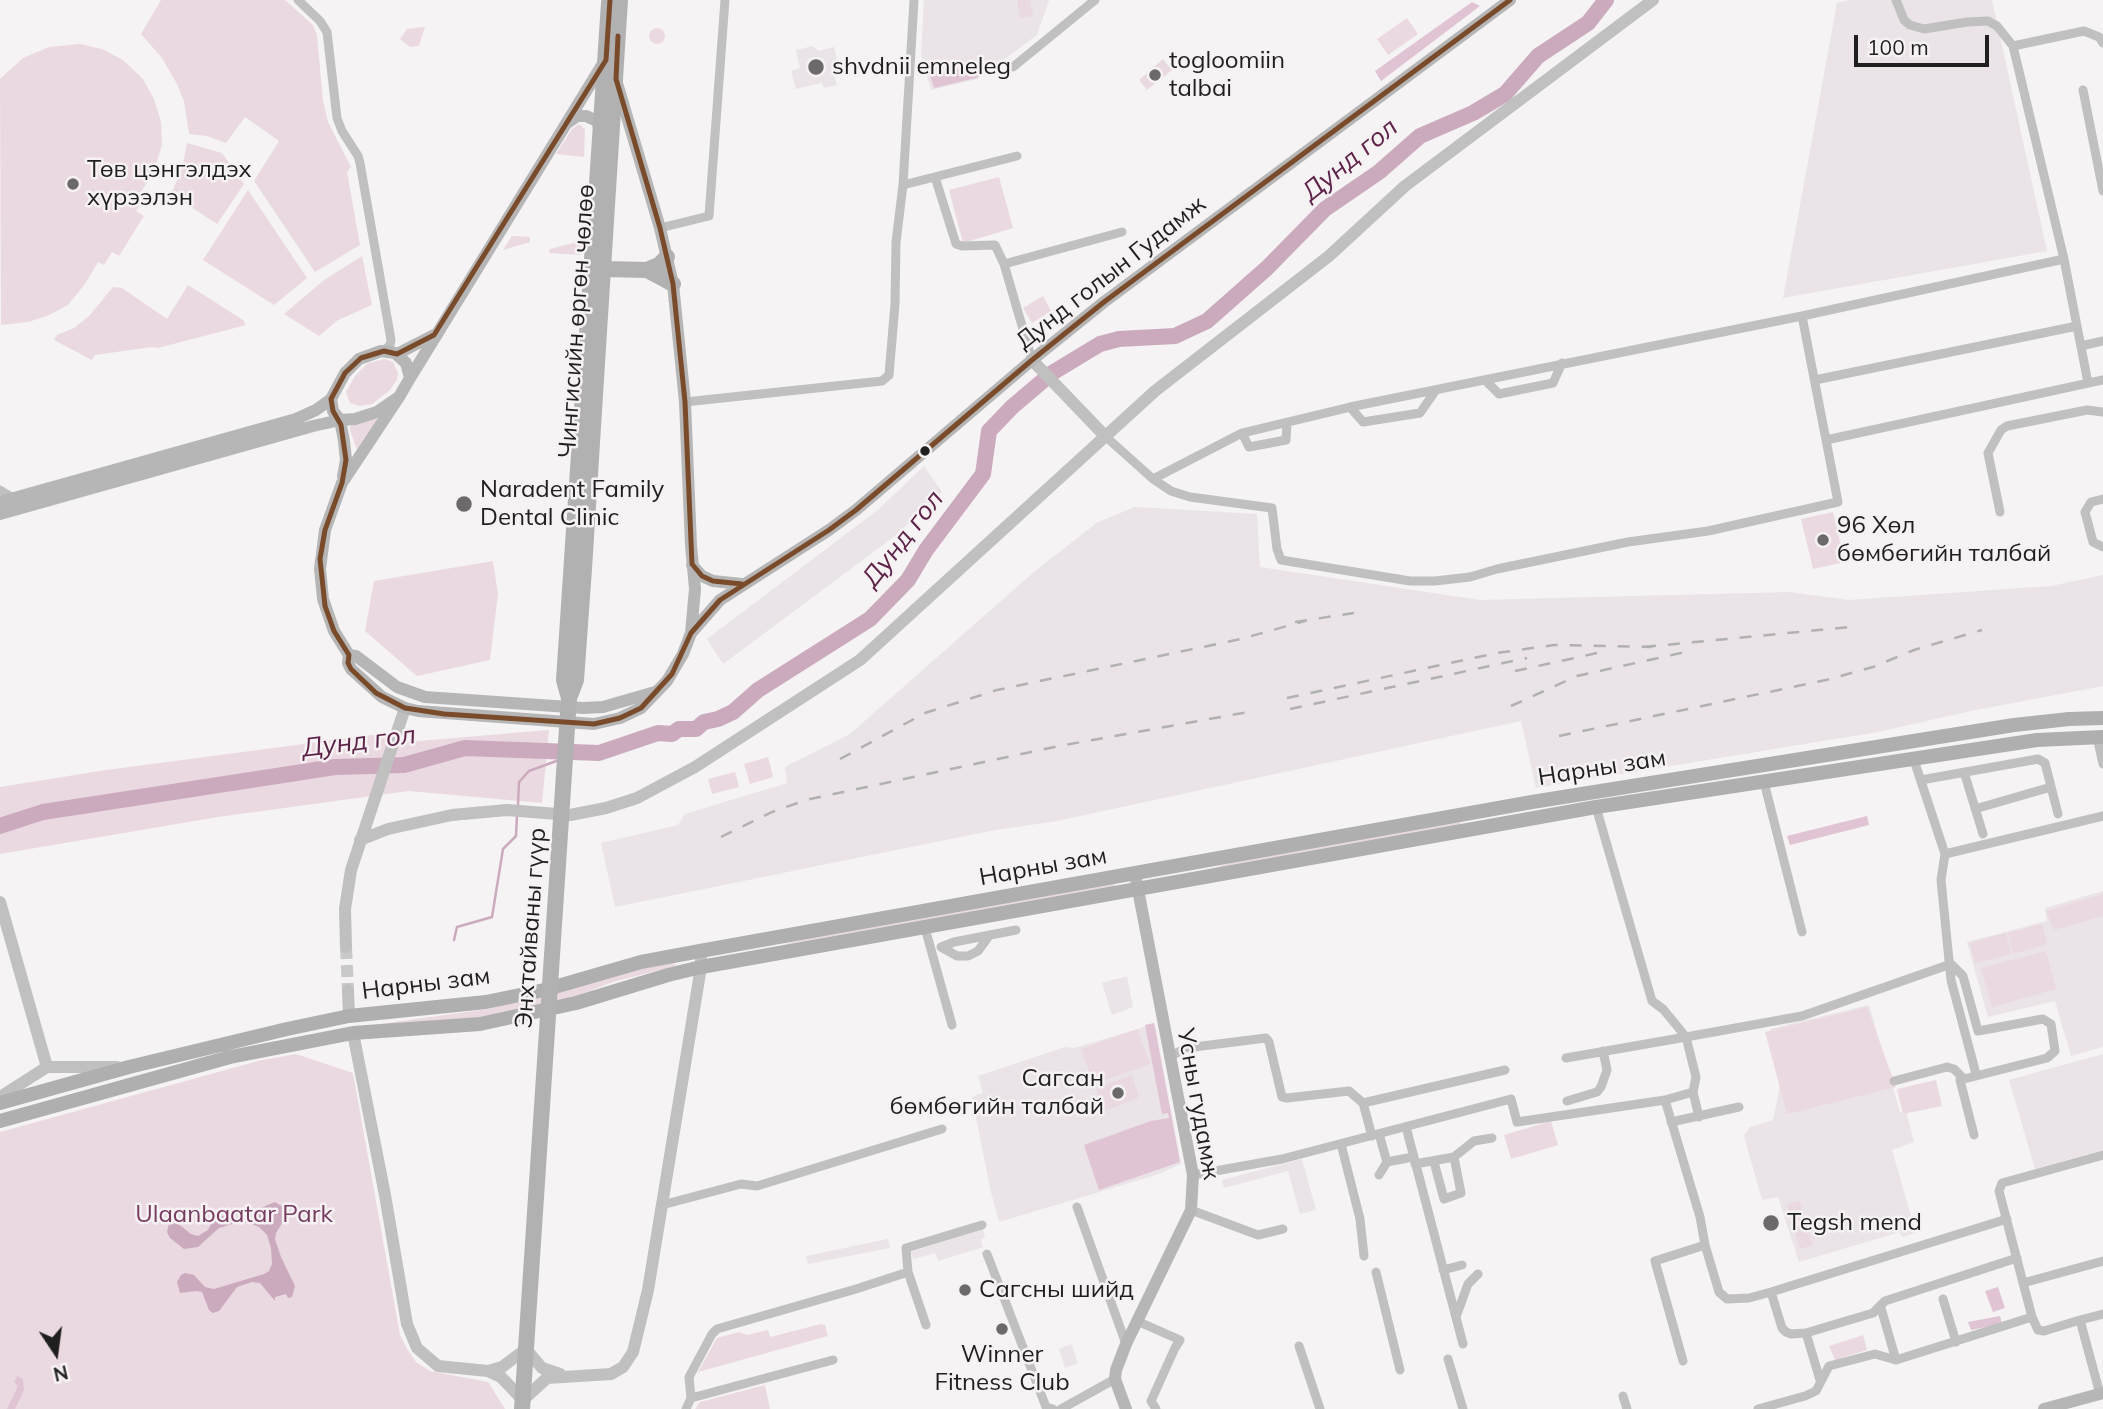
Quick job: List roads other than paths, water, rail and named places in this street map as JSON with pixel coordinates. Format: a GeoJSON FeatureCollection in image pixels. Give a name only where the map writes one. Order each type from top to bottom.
{"type":"FeatureCollection","features":[{"type":"Feature","properties":{"kind":"highway","name":"Чингисийн өргөн чөлөө"},"geometry":{"type":"LineString","coordinates":[[569,698],[564,680],[610,0]]}},
{"type":"Feature","properties":{"kind":"highway","name":"Чингисийн өргөн чөлөө"},"geometry":{"type":"LineString","coordinates":[[569,698],[576,680],[620,0]]}},
{"type":"Feature","properties":{"kind":"highway"},"geometry":{"type":"LineString","coordinates":[[647,270],[659,265],[667,257]]}},
{"type":"Feature","properties":{"kind":"highway"},"geometry":{"type":"LineString","coordinates":[[604,269],[647,270],[663,276],[673,284]]}},
{"type":"Feature","properties":{"kind":"highway","name":"Энхтайваны гүүр"},"geometry":{"type":"LineString","coordinates":[[526,1349],[569,698]]}},
{"type":"Feature","properties":{"kind":"highway"},"geometry":{"type":"LineString","coordinates":[[523,1405],[526,1349]]}},
{"type":"Feature","properties":{"kind":"main road","name":"Дунд голын Гудамж"},"geometry":{"type":"LineString","coordinates":[[691,633],[720,600],[800,549],[856,509],[1032,360],[1115,294],[1510,0]]}},
{"type":"Feature","properties":{"kind":"main road"},"geometry":{"type":"LineString","coordinates":[[606,60],[434,335],[400,397],[342,484],[324,530],[320,569],[322,593],[328,618],[349,655],[348,663],[369,688],[405,708],[444,714],[594,724],[613,720],[641,708],[675,670],[691,633],[695,589],[685,402],[673,284],[660,228],[616,79]]}},
{"type":"Feature","properties":{"kind":"main road"},"geometry":{"type":"LineString","coordinates":[[566,123],[581,115],[597,121],[600,130]]}},
{"type":"Feature","properties":{"kind":"main road"},"geometry":{"type":"LineString","coordinates":[[0,502],[296,419],[316,410],[331,399],[345,373],[369,354],[390,352],[434,335]]}},
{"type":"Feature","properties":{"kind":"main road"},"geometry":{"type":"LineString","coordinates":[[390,352],[406,363],[410,378]]}},
{"type":"Feature","properties":{"kind":"main road"},"geometry":{"type":"LineString","coordinates":[[0,514],[148,471],[340,420],[348,421],[373,413],[400,397]]}},
{"type":"Feature","properties":{"kind":"main road"},"geometry":{"type":"LineString","coordinates":[[331,399],[333,411],[340,420],[346,455],[342,484]]}},
{"type":"Feature","properties":{"kind":"main road"},"geometry":{"type":"LineString","coordinates":[[692,564],[702,576],[713,581],[742,584]]}},
{"type":"Feature","properties":{"kind":"main road"},"geometry":{"type":"LineString","coordinates":[[349,655],[356,656],[397,687],[425,697],[583,708],[603,707],[655,692]]}},
{"type":"Feature","properties":{"kind":"main road","name":"Нарны зам"},"geometry":{"type":"LineString","coordinates":[[32,1112],[230,1057],[298,1042],[352,1033],[480,1024],[536,1013],[701,967],[925,928],[1137,881],[1502,808],[2014,725],[2103,718]]}},
{"type":"Feature","properties":{"kind":"main road","name":"Нарны зам"},"geometry":{"type":"LineString","coordinates":[[1,1101],[129,1067],[349,1016],[486,1002],[544,990],[641,962],[700,950],[1913,757],[2037,740],[2100,737]]}},
{"type":"Feature","properties":{"kind":"main road"},"geometry":{"type":"LineString","coordinates":[[1871,765],[1910,751],[1909,746],[1899,744]]}},
{"type":"Feature","properties":{"kind":"main road"},"geometry":{"type":"LineString","coordinates":[[1474,828],[1465,826],[1466,820],[1486,816],[1502,808]]}},
{"type":"Feature","properties":{"kind":"main road","name":"Усны гудамж"},"geometry":{"type":"LineString","coordinates":[[1115,1379],[1126,1344],[1191,1210],[1193,1175],[1137,881]]}},
{"type":"Feature","properties":{"kind":"main road"},"geometry":{"type":"LineString","coordinates":[[28,1095],[25,1105],[32,1112]]}},
{"type":"Feature","properties":{"kind":"main road"},"geometry":{"type":"LineString","coordinates":[[1,1101],[9,1110],[2,1120]]}},
{"type":"Feature","properties":{"kind":"main road"},"geometry":{"type":"LineString","coordinates":[[2,1120],[32,1112]]}},
{"type":"Feature","properties":{"kind":"main road"},"geometry":{"type":"LineString","coordinates":[[1115,1379],[1126,1409]]}},
{"type":"Feature","properties":{"kind":"main road"},"geometry":{"type":"LineString","coordinates":[[2044,1409],[2101,1394]]}},
{"type":"Feature","properties":{"kind":"street"},"geometry":{"type":"LineString","coordinates":[[298,0],[312,12],[327,32],[337,118],[360,163],[391,340],[390,352]]}},
{"type":"Feature","properties":{"kind":"street"},"geometry":{"type":"LineString","coordinates":[[660,228],[709,216],[725,0]]}},
{"type":"Feature","properties":{"kind":"street"},"geometry":{"type":"LineString","coordinates":[[685,402],[882,382],[888,375],[914,0]]}},
{"type":"Feature","properties":{"kind":"street"},"geometry":{"type":"LineString","coordinates":[[1013,68],[1095,0]]}},
{"type":"Feature","properties":{"kind":"street"},"geometry":{"type":"LineString","coordinates":[[360,840],[388,829],[440,817],[507,810],[570,815],[637,798],[695,767],[860,660],[1155,391],[1329,257],[1405,186],[1653,0]]}},
{"type":"Feature","properties":{"kind":"street"},"geometry":{"type":"LineString","coordinates":[[1896,0],[1904,20],[1910,25],[1924,29],[1988,21],[1997,26],[2012,47],[2064,259],[2088,383]]}},
{"type":"Feature","properties":{"kind":"street"},"geometry":{"type":"LineString","coordinates":[[2012,47],[2084,31],[2099,37],[2103,43]]}},
{"type":"Feature","properties":{"kind":"street"},"geometry":{"type":"LineString","coordinates":[[2083,90],[2103,191]]}},
{"type":"Feature","properties":{"kind":"street"},"geometry":{"type":"LineString","coordinates":[[903,185],[1017,156]]}},
{"type":"Feature","properties":{"kind":"street"},"geometry":{"type":"LineString","coordinates":[[935,177],[956,243],[962,246],[993,243],[1004,264],[1032,360],[1105,436],[1153,479],[1171,491],[1190,497],[1272,508],[1281,561],[1410,581],[1435,581],[1470,577],[1628,542],[1708,531],[1838,502],[1802,316]]}},
{"type":"Feature","properties":{"kind":"street"},"geometry":{"type":"LineString","coordinates":[[1004,264],[1122,232]]}},
{"type":"Feature","properties":{"kind":"street"},"geometry":{"type":"LineString","coordinates":[[1153,479],[1242,433],[1287,422],[2064,259]]}},
{"type":"Feature","properties":{"kind":"street"},"geometry":{"type":"LineString","coordinates":[[1815,380],[2077,326]]}},
{"type":"Feature","properties":{"kind":"street"},"geometry":{"type":"LineString","coordinates":[[2081,346],[2103,341]]}},
{"type":"Feature","properties":{"kind":"street"},"geometry":{"type":"LineString","coordinates":[[1485,380],[1499,394],[1553,383],[1562,363]]}},
{"type":"Feature","properties":{"kind":"street"},"geometry":{"type":"LineString","coordinates":[[1826,440],[2103,380]]}},
{"type":"Feature","properties":{"kind":"street"},"geometry":{"type":"LineString","coordinates":[[1350,407],[1363,422],[1420,413],[1436,390]]}},
{"type":"Feature","properties":{"kind":"street"},"geometry":{"type":"LineString","coordinates":[[2000,512],[1988,453],[2001,430],[2007,426],[2087,410],[2103,412]]}},
{"type":"Feature","properties":{"kind":"street"},"geometry":{"type":"LineString","coordinates":[[1242,433],[1249,447],[1286,440],[1287,422]]}},
{"type":"Feature","properties":{"kind":"street"},"geometry":{"type":"LineString","coordinates":[[0,490],[13,498]]}},
{"type":"Feature","properties":{"kind":"street"},"geometry":{"type":"LineString","coordinates":[[2103,499],[2091,502],[2085,512],[2093,542],[2103,547]]}},
{"type":"Feature","properties":{"kind":"street"},"geometry":{"type":"LineString","coordinates":[[346,947],[345,909],[351,870],[370,806],[405,708]]}},
{"type":"Feature","properties":{"kind":"street"},"geometry":{"type":"LineString","coordinates":[[2100,737],[2103,764]]}},
{"type":"Feature","properties":{"kind":"street"},"geometry":{"type":"LineString","coordinates":[[1913,757],[1945,854],[1941,880],[1951,980],[1976,1074]]}},
{"type":"Feature","properties":{"kind":"street"},"geometry":{"type":"LineString","coordinates":[[1921,780],[2038,759],[2045,764],[2058,814]]}},
{"type":"Feature","properties":{"kind":"street"},"geometry":{"type":"LineString","coordinates":[[1964,772],[1983,834]]}},
{"type":"Feature","properties":{"kind":"street"},"geometry":{"type":"LineString","coordinates":[[1764,782],[1802,932]]}},
{"type":"Feature","properties":{"kind":"street"},"geometry":{"type":"LineString","coordinates":[[1975,809],[2051,788]]}},
{"type":"Feature","properties":{"kind":"street"},"geometry":{"type":"LineString","coordinates":[[1596,807],[1651,1001],[1663,1009],[1686,1037],[1696,1077],[1693,1092],[1699,1116]]}},
{"type":"Feature","properties":{"kind":"street"},"geometry":{"type":"LineString","coordinates":[[1945,854],[2103,816]]}},
{"type":"Feature","properties":{"kind":"street"},"geometry":{"type":"LineString","coordinates":[[0,902],[47,1067]]}},
{"type":"Feature","properties":{"kind":"street"},"geometry":{"type":"LineString","coordinates":[[925,928],[952,1025]]}},
{"type":"Feature","properties":{"kind":"street"},"geometry":{"type":"LineString","coordinates":[[989,936],[978,951],[968,956],[957,956],[942,947],[954,942],[1016,930]]}},
{"type":"Feature","properties":{"kind":"street"},"geometry":{"type":"LineString","coordinates":[[352,1033],[407,1324],[417,1348],[438,1366],[488,1371],[501,1377],[523,1405],[547,1378],[611,1374],[623,1367],[633,1352],[648,1290],[701,967],[700,950]]}},
{"type":"Feature","properties":{"kind":"street"},"geometry":{"type":"LineString","coordinates":[[1566,1058],[1802,1016],[1951,964]]}},
{"type":"Feature","properties":{"kind":"street"},"geometry":{"type":"LineString","coordinates":[[1951,964],[1963,976],[1979,1031],[2043,1019],[2050,1024],[2055,1051],[2052,1056],[1963,1078],[1960,1083],[1974,1135]]}},
{"type":"Feature","properties":{"kind":"street"},"geometry":{"type":"LineString","coordinates":[[348,990],[349,1016]]}},
{"type":"Feature","properties":{"kind":"street"},"geometry":{"type":"LineString","coordinates":[[1169,1056],[1186,1048],[1266,1038],[1282,1097],[1349,1091],[1363,1103],[1387,1162]]}},
{"type":"Feature","properties":{"kind":"street"},"geometry":{"type":"LineString","coordinates":[[1567,1101],[1597,1092],[1601,1087],[1607,1070],[1604,1051]]}},
{"type":"Feature","properties":{"kind":"street"},"geometry":{"type":"LineString","coordinates":[[1,1101],[47,1067],[129,1067]]}},
{"type":"Feature","properties":{"kind":"street"},"geometry":{"type":"LineString","coordinates":[[1894,1081],[1947,1067],[1954,1069],[1963,1078]]}},
{"type":"Feature","properties":{"kind":"street"},"geometry":{"type":"LineString","coordinates":[[1363,1103],[1505,1070]]}},
{"type":"Feature","properties":{"kind":"street"},"geometry":{"type":"LineString","coordinates":[[1193,1175],[1282,1159],[1511,1099],[1517,1122],[1665,1100],[1693,1092]]}},
{"type":"Feature","properties":{"kind":"street"},"geometry":{"type":"LineString","coordinates":[[1665,1100],[1719,1292],[1727,1299],[1749,1298],[1771,1292],[2007,1219]]}},
{"type":"Feature","properties":{"kind":"street"},"geometry":{"type":"LineString","coordinates":[[1671,1122],[1739,1107]]}},
{"type":"Feature","properties":{"kind":"street"},"geometry":{"type":"LineString","coordinates":[[1406,1127],[1462,1344]]}},
{"type":"Feature","properties":{"kind":"street"},"geometry":{"type":"LineString","coordinates":[[662,1205],[741,1184],[757,1186],[942,1129]]}},
{"type":"Feature","properties":{"kind":"street"},"geometry":{"type":"LineString","coordinates":[[1387,1162],[1434,1162],[1454,1157],[1474,1142],[1492,1138]]}},
{"type":"Feature","properties":{"kind":"street"},"geometry":{"type":"LineString","coordinates":[[1341,1144],[1360,1219],[1364,1256]]}},
{"type":"Feature","properties":{"kind":"street"},"geometry":{"type":"LineString","coordinates":[[2103,1155],[2003,1183],[1998,1191],[2032,1317],[2038,1330],[2044,1331],[2103,1314]]}},
{"type":"Feature","properties":{"kind":"street"},"geometry":{"type":"LineString","coordinates":[[1434,1162],[1444,1199],[1461,1193],[1454,1157]]}},
{"type":"Feature","properties":{"kind":"street"},"geometry":{"type":"LineString","coordinates":[[1379,1175],[1387,1162]]}},
{"type":"Feature","properties":{"kind":"street"},"geometry":{"type":"LineString","coordinates":[[1077,1208],[1126,1344]]}},
{"type":"Feature","properties":{"kind":"street"},"geometry":{"type":"LineString","coordinates":[[1191,1210],[1258,1235],[1283,1229]]}},
{"type":"Feature","properties":{"kind":"street"},"geometry":{"type":"LineString","coordinates":[[926,1325],[908,1272],[906,1248],[982,1225]]}},
{"type":"Feature","properties":{"kind":"street"},"geometry":{"type":"LineString","coordinates":[[1683,1362],[1655,1261],[1705,1245]]}},
{"type":"Feature","properties":{"kind":"street"},"geometry":{"type":"LineString","coordinates":[[987,1254],[1046,1407],[1053,1409]]}},
{"type":"Feature","properties":{"kind":"street"},"geometry":{"type":"LineString","coordinates":[[1771,1292],[1782,1328],[1791,1334],[1805,1333],[1873,1313],[1881,1308],[1885,1301],[2017,1258]]}},
{"type":"Feature","properties":{"kind":"street"},"geometry":{"type":"LineString","coordinates":[[2023,1283],[2103,1261]]}},
{"type":"Feature","properties":{"kind":"street"},"geometry":{"type":"LineString","coordinates":[[1443,1270],[1462,1265]]}},
{"type":"Feature","properties":{"kind":"street"},"geometry":{"type":"LineString","coordinates":[[686,1409],[691,1398],[689,1377],[699,1355],[718,1329],[908,1272]]}},
{"type":"Feature","properties":{"kind":"street"},"geometry":{"type":"LineString","coordinates":[[1376,1272],[1400,1370]]}},
{"type":"Feature","properties":{"kind":"street"},"geometry":{"type":"LineString","coordinates":[[1456,1317],[1468,1284],[1478,1275]]}},
{"type":"Feature","properties":{"kind":"street"},"geometry":{"type":"LineString","coordinates":[[1943,1299],[1956,1342]]}},
{"type":"Feature","properties":{"kind":"street"},"geometry":{"type":"LineString","coordinates":[[1881,1308],[1896,1360]]}},
{"type":"Feature","properties":{"kind":"street"},"geometry":{"type":"LineString","coordinates":[[1758,1409],[1815,1391],[1829,1366],[1875,1354],[1896,1360],[2032,1317]]}},
{"type":"Feature","properties":{"kind":"street"},"geometry":{"type":"LineString","coordinates":[[2080,1320],[2101,1394]]}},
{"type":"Feature","properties":{"kind":"street"},"geometry":{"type":"LineString","coordinates":[[1137,1321],[1181,1340],[1151,1401],[1156,1409]]}},
{"type":"Feature","properties":{"kind":"street"},"geometry":{"type":"LineString","coordinates":[[1805,1333],[1820,1380]]}},
{"type":"Feature","properties":{"kind":"street"},"geometry":{"type":"LineString","coordinates":[[1299,1346],[1321,1409]]}},
{"type":"Feature","properties":{"kind":"street"},"geometry":{"type":"LineString","coordinates":[[488,1371],[502,1367],[526,1349],[542,1368],[564,1376]]}},
{"type":"Feature","properties":{"kind":"street"},"geometry":{"type":"LineString","coordinates":[[1448,1359],[1463,1409]]}},
{"type":"Feature","properties":{"kind":"street"},"geometry":{"type":"LineString","coordinates":[[691,1398],[833,1360]]}},
{"type":"Feature","properties":{"kind":"street"},"geometry":{"type":"LineString","coordinates":[[1061,1409],[1115,1379]]}},
{"type":"Feature","properties":{"kind":"street"},"geometry":{"type":"LineString","coordinates":[[1623,1396],[1627,1409]]}},
{"type":"Feature","properties":{"kind":"waterway","name":"Дунд гол"},"geometry":{"type":"LineString","coordinates":[[0,826],[43,812],[335,767],[404,765],[465,748],[599,753],[658,733],[672,734],[679,729],[696,729],[704,722],[733,712],[758,690],[870,619],[908,580],[926,550],[983,474],[989,431],[1052,373],[1100,344],[1119,339],[1175,336],[1207,321],[1267,268],[1325,209],[1379,172],[1420,136],[1473,113],[1505,94],[1538,56],[1588,23],[1606,0]]}},
{"type":"Feature","properties":{"kind":"waterway","name":"Дунд гол"},"geometry":{"type":"LineString","coordinates":[[572,756],[584,752]]}},
{"type":"Feature","properties":{"kind":"waterway"},"geometry":{"type":"LineString","coordinates":[[518,805],[519,782],[529,771],[559,760]]}},
{"type":"Feature","properties":{"kind":"waterway"},"geometry":{"type":"LineString","coordinates":[[454,940],[457,927],[492,917],[503,849],[516,836],[517,815]]}},
{"type":"Feature","properties":{"kind":"tunnel"},"geometry":{"type":"LineString","coordinates":[[346,947],[348,990]]}},
{"type":"Feature","properties":{"kind":"railway"},"geometry":{"type":"LineString","coordinates":[[1295,622],[1354,613]]}},
{"type":"Feature","properties":{"kind":"railway"},"geometry":{"type":"LineString","coordinates":[[840,759],[925,713],[997,690],[1241,639],[1305,621]]}},
{"type":"Feature","properties":{"kind":"railway"},"geometry":{"type":"LineString","coordinates":[[1644,647],[1850,627]]}},
{"type":"Feature","properties":{"kind":"railway"},"geometry":{"type":"LineString","coordinates":[[1559,736],[1826,680],[1982,630]]}},
{"type":"Feature","properties":{"kind":"railway"},"geometry":{"type":"LineString","coordinates":[[1287,698],[1497,653],[1554,645],[1652,647]]}},
{"type":"Feature","properties":{"kind":"railway"},"geometry":{"type":"LineString","coordinates":[[1511,706],[1577,676],[1690,651]]}},
{"type":"Feature","properties":{"kind":"railway"},"geometry":{"type":"LineString","coordinates":[[1515,671],[1602,652]]}},
{"type":"Feature","properties":{"kind":"railway"},"geometry":{"type":"LineString","coordinates":[[1290,709],[1527,658]]}},
{"type":"Feature","properties":{"kind":"railway"},"geometry":{"type":"LineString","coordinates":[[721,837],[772,812],[806,800],[1059,746],[1254,711]]}},
{"type":"Feature","properties":{"kind":"place","name":"shvdnii emneleg"},"geometry":{"type":"Point","coordinates":[816,67]}},
{"type":"Feature","properties":{"kind":"place","name":"togloomiin talbai"},"geometry":{"type":"Point","coordinates":[1155,75]}},
{"type":"Feature","properties":{"kind":"place","name":"Төв цэнгэлдэх хүрээлэн"},"geometry":{"type":"Point","coordinates":[73,184]}},
{"type":"Feature","properties":{"kind":"place","name":"Naradent Family Dental Clinic"},"geometry":{"type":"Point","coordinates":[464,504]}},
{"type":"Feature","properties":{"kind":"place","name":"96 Хөл бөмбөгийн талбай"},"geometry":{"type":"Point","coordinates":[1823,540]}},
{"type":"Feature","properties":{"kind":"place","name":"Сагсан бөмбөгийн талбай"},"geometry":{"type":"Point","coordinates":[1118,1093]}},
{"type":"Feature","properties":{"kind":"place","name":"Tegsh mend"},"geometry":{"type":"Point","coordinates":[1771,1223]}},
{"type":"Feature","properties":{"kind":"place","name":"Сагсны шийд"},"geometry":{"type":"Point","coordinates":[965,1290]}},
{"type":"Feature","properties":{"kind":"place","name":"Winner Fitness Club"},"geometry":{"type":"Point","coordinates":[1002,1329]}},
{"type":"Feature","properties":{"kind":"park label","name":"Ulaanbaatar Park"},"geometry":{"type":"Point","coordinates":[234,1215]}}]}
